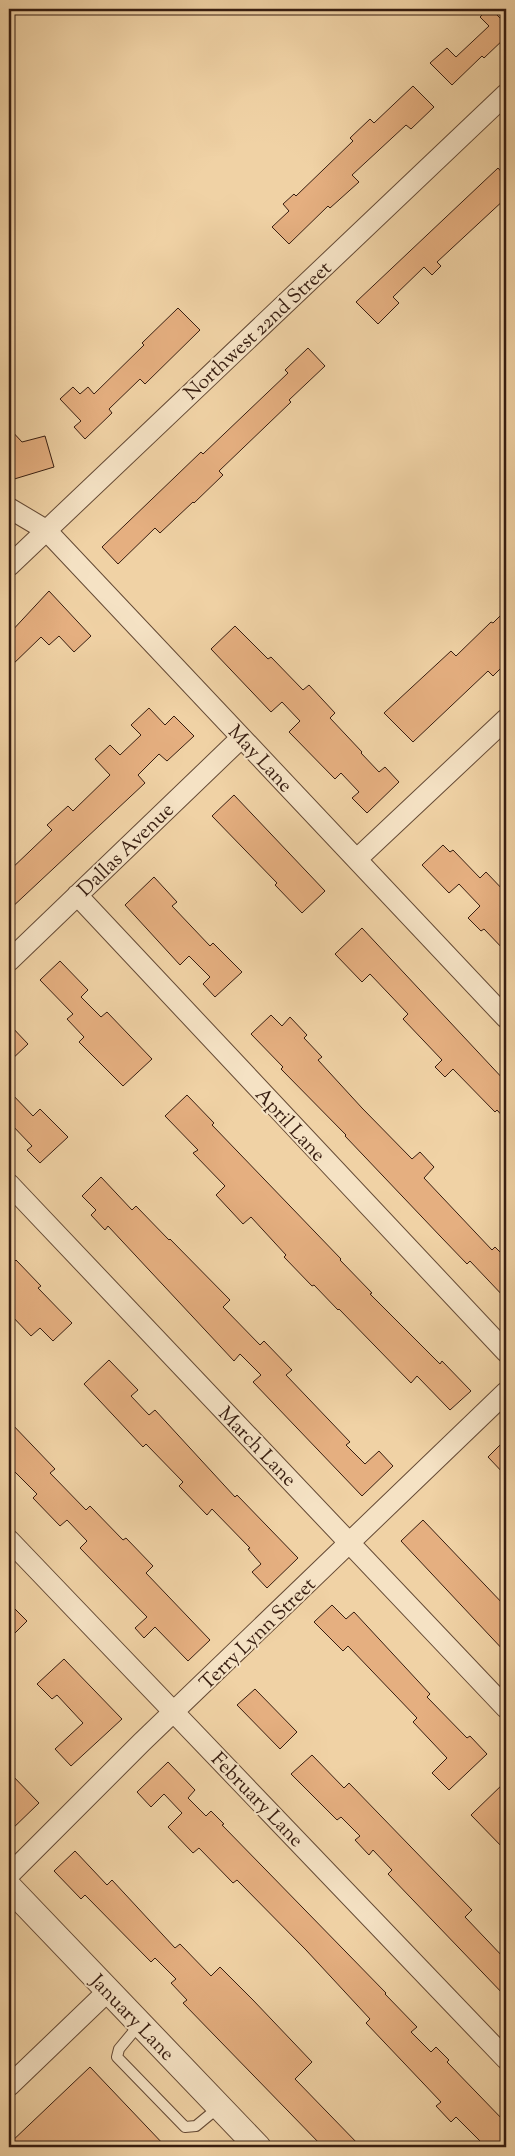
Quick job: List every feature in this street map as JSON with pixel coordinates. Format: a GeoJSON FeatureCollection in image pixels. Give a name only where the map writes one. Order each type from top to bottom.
{"type":"FeatureCollection","features":[{"type":"Feature","properties":{"kind":"street","name":"Northwest 22nd Street"},"geometry":{"type":"LineString","coordinates":[[9,566],[506,94]]}},
{"type":"Feature","properties":{"kind":"street","name":"May Lane"},"geometry":{"type":"LineString","coordinates":[[9,508],[46,530],[506,1018]]}},
{"type":"Feature","properties":{"kind":"street"},"geometry":{"type":"LineString","coordinates":[[357,859],[506,720]]}},
{"type":"Feature","properties":{"kind":"street","name":"Dallas Avenue"},"geometry":{"type":"LineString","coordinates":[[9,961],[241,738]]}},
{"type":"Feature","properties":{"kind":"street","name":"April Lane"},"geometry":{"type":"LineString","coordinates":[[77,895],[506,1352]]}},
{"type":"Feature","properties":{"kind":"street","name":"March Lane"},"geometry":{"type":"LineString","coordinates":[[9,1184],[506,1708]]}},
{"type":"Feature","properties":{"kind":"street","name":"Terry Lynn Street"},"geometry":{"type":"LineString","coordinates":[[9,1875],[142,1742],[506,1392]]}},
{"type":"Feature","properties":{"kind":"street","name":"February Lane"},"geometry":{"type":"LineString","coordinates":[[9,1540],[506,2059]]}},
{"type":"Feature","properties":{"kind":"street","name":"January Lane"},"geometry":{"type":"LineString","coordinates":[[9,1887],[258,2147]]}},
{"type":"Feature","properties":{"kind":"street"},"geometry":{"type":"LineString","coordinates":[[9,2086],[108,1991]]}},
{"type":"Feature","properties":{"kind":"lane"},"geometry":{"type":"LineString","coordinates":[[140,2024],[118,2049],[117,2057],[185,2127],[196,2126],[220,2107]]}},
{"type":"Feature","properties":{"kind":"building"},"geometry":{"type":"Polygon","coordinates":[[[488,9],[491,9],[506,24],[506,37],[484,58],[482,56],[452,85],[430,63],[447,48],[456,57],[489,26],[480,17],[488,9]]]}},
{"type":"Feature","properties":{"kind":"building"},"geometry":{"type":"Polygon","coordinates":[[[413,86],[434,107],[411,129],[406,125],[352,175],[359,182],[330,208],[328,206],[289,244],[272,227],[289,211],[283,204],[294,194],[296,196],[353,141],[350,138],[370,119],[374,123],[413,86]]]}},
{"type":"Feature","properties":{"kind":"building"},"geometry":{"type":"Polygon","coordinates":[[[498,168],[506,177],[506,198],[437,262],[441,266],[432,275],[424,267],[393,297],[399,303],[378,324],[356,302],[498,168]]]}},
{"type":"Feature","properties":{"kind":"building"},"geometry":{"type":"Polygon","coordinates":[[[178,308],[200,330],[145,384],[140,379],[109,409],[112,413],[85,439],[74,427],[81,421],[60,399],[73,387],[80,394],[88,387],[94,394],[144,345],[142,343],[178,308]]]}},
{"type":"Feature","properties":{"kind":"building"},"geometry":{"type":"Polygon","coordinates":[[[308,348],[325,366],[289,400],[291,402],[219,471],[223,475],[194,503],[160,533],[155,528],[118,564],[102,547],[201,452],[203,454],[288,373],[285,370],[308,348]]]}},
{"type":"Feature","properties":{"kind":"building"},"geometry":{"type":"Polygon","coordinates":[[[9,428],[22,442],[45,436],[54,467],[11,480],[9,472],[9,428]]]}},
{"type":"Feature","properties":{"kind":"building"},"geometry":{"type":"Polygon","coordinates":[[[49,591],[91,636],[74,652],[59,636],[49,645],[41,637],[9,668],[9,634],[49,591]]]}},
{"type":"Feature","properties":{"kind":"building"},"geometry":{"type":"Polygon","coordinates":[[[506,610],[506,663],[493,676],[488,671],[413,742],[384,713],[451,651],[456,656],[506,610]]]}},
{"type":"Feature","properties":{"kind":"building"},"geometry":{"type":"Polygon","coordinates":[[[235,626],[268,659],[271,657],[303,690],[309,685],[335,713],[330,718],[361,753],[379,772],[385,767],[399,782],[367,813],[352,798],[359,792],[341,773],[335,779],[289,732],[300,721],[282,702],[271,712],[211,649],[235,626]]]}},
{"type":"Feature","properties":{"kind":"building"},"geometry":{"type":"Polygon","coordinates":[[[149,708],[165,725],[174,716],[194,736],[167,761],[159,754],[138,775],[145,783],[9,910],[9,871],[52,830],[47,825],[68,806],[73,811],[110,775],[95,759],[110,745],[120,755],[141,735],[131,725],[149,708]]]}},
{"type":"Feature","properties":{"kind":"building"},"geometry":{"type":"Polygon","coordinates":[[[234,795],[325,891],[302,913],[275,885],[277,883],[212,816],[234,795]]]}},
{"type":"Feature","properties":{"kind":"building"},"geometry":{"type":"Polygon","coordinates":[[[443,845],[450,852],[453,850],[480,878],[486,872],[506,893],[506,952],[484,929],[481,931],[468,918],[480,906],[459,884],[449,893],[422,865],[443,845]]]}},
{"type":"Feature","properties":{"kind":"building"},"geometry":{"type":"Polygon","coordinates":[[[154,877],[177,902],[172,906],[210,946],[213,943],[242,972],[215,997],[203,984],[210,977],[189,956],[180,965],[125,905],[154,877]]]}},
{"type":"Feature","properties":{"kind":"building"},"geometry":{"type":"Polygon","coordinates":[[[362,928],[506,1082],[506,1120],[497,1110],[495,1112],[453,1069],[445,1077],[435,1067],[442,1060],[403,1019],[408,1014],[370,974],[362,982],[335,954],[362,928]]]}},
{"type":"Feature","properties":{"kind":"building"},"geometry":{"type":"Polygon","coordinates":[[[60,961],[88,990],[81,997],[101,1017],[107,1012],[152,1059],[123,1086],[79,1042],[84,1037],[67,1019],[73,1014],[40,980],[60,961]]]}},
{"type":"Feature","properties":{"kind":"building"},"geometry":{"type":"Polygon","coordinates":[[[271,1015],[282,1026],[290,1017],[307,1035],[304,1038],[322,1057],[318,1060],[362,1108],[412,1159],[420,1152],[434,1167],[424,1178],[492,1250],[495,1247],[506,1258],[506,1299],[470,1261],[467,1264],[441,1237],[346,1135],[281,1069],[283,1067],[251,1034],[271,1015]]]}},
{"type":"Feature","properties":{"kind":"building"},"geometry":{"type":"Polygon","coordinates":[[[9,1024],[28,1044],[9,1062],[9,1024]]]}},
{"type":"Feature","properties":{"kind":"building"},"geometry":{"type":"Polygon","coordinates":[[[9,1091],[33,1116],[40,1109],[68,1137],[40,1163],[27,1150],[32,1146],[9,1122],[9,1091]]]}},
{"type":"Feature","properties":{"kind":"building"},"geometry":{"type":"Polygon","coordinates":[[[187,1095],[214,1123],[212,1125],[341,1259],[372,1293],[370,1294],[440,1364],[442,1361],[471,1391],[450,1410],[417,1376],[411,1383],[339,1309],[314,1285],[312,1286],[284,1257],[286,1255],[251,1217],[243,1224],[216,1195],[225,1186],[193,1153],[198,1150],[165,1116],[187,1095]]]}},
{"type":"Feature","properties":{"kind":"building"},"geometry":{"type":"Polygon","coordinates":[[[101,1177],[132,1210],[136,1206],[230,1300],[223,1307],[260,1345],[264,1341],[292,1370],[286,1375],[350,1442],[346,1445],[365,1464],[379,1451],[393,1466],[362,1496],[253,1382],[261,1375],[240,1354],[234,1361],[108,1226],[105,1230],[91,1215],[96,1210],[82,1196],[101,1177]]]}},
{"type":"Feature","properties":{"kind":"building"},"geometry":{"type":"Polygon","coordinates":[[[16,1260],[41,1286],[38,1288],[72,1323],[53,1341],[40,1328],[31,1336],[9,1313],[9,1267],[16,1260]]]}},
{"type":"Feature","properties":{"kind":"building"},"geometry":{"type":"Polygon","coordinates":[[[109,1360],[138,1390],[131,1396],[149,1415],[155,1410],[235,1497],[237,1495],[298,1558],[267,1588],[252,1572],[261,1564],[248,1549],[250,1548],[212,1509],[207,1515],[179,1486],[183,1482],[146,1444],[143,1447],[84,1384],[109,1360]]]}},
{"type":"Feature","properties":{"kind":"building"},"geometry":{"type":"Polygon","coordinates":[[[9,1421],[55,1469],[50,1473],[86,1510],[90,1506],[123,1540],[126,1538],[153,1566],[146,1573],[210,1640],[188,1661],[155,1627],[144,1638],[135,1628],[147,1617],[80,1548],[87,1541],[67,1520],[60,1526],[33,1498],[37,1494],[9,1466],[9,1421]]]}},
{"type":"Feature","properties":{"kind":"building"},"geometry":{"type":"Polygon","coordinates":[[[506,1439],[506,1476],[488,1457],[506,1439]]]}},
{"type":"Feature","properties":{"kind":"building"},"geometry":{"type":"Polygon","coordinates":[[[423,1520],[506,1607],[506,1653],[401,1541],[423,1520]]]}},
{"type":"Feature","properties":{"kind":"building"},"geometry":{"type":"Polygon","coordinates":[[[9,1603],[27,1621],[9,1639],[9,1603]]]}},
{"type":"Feature","properties":{"kind":"building"},"geometry":{"type":"Polygon","coordinates":[[[332,1605],[346,1619],[354,1612],[430,1694],[427,1697],[467,1738],[470,1736],[487,1754],[449,1790],[432,1773],[447,1758],[413,1722],[417,1718],[348,1646],[343,1651],[314,1622],[332,1605]]]}},
{"type":"Feature","properties":{"kind":"building"},"geometry":{"type":"Polygon","coordinates":[[[64,1659],[122,1719],[71,1766],[55,1749],[83,1723],[57,1695],[52,1699],[37,1684],[64,1659]]]}},
{"type":"Feature","properties":{"kind":"building"},"geometry":{"type":"Polygon","coordinates":[[[255,1689],[297,1732],[280,1749],[237,1705],[255,1689]]]}},
{"type":"Feature","properties":{"kind":"building"},"geometry":{"type":"Polygon","coordinates":[[[312,1755],[344,1788],[349,1783],[472,1910],[465,1917],[506,1960],[506,1997],[388,1874],[392,1870],[373,1850],[369,1855],[355,1840],[360,1836],[341,1817],[337,1820],[291,1774],[312,1755]]]}},
{"type":"Feature","properties":{"kind":"building"},"geometry":{"type":"Polygon","coordinates":[[[168,1762],[195,1790],[188,1798],[206,1816],[211,1811],[224,1824],[222,1825],[417,2027],[411,2032],[431,2052],[436,2047],[449,2060],[447,2062],[506,2123],[506,2147],[486,2147],[456,2117],[451,2122],[436,2106],[441,2102],[366,2023],[370,2019],[306,1950],[237,1880],[233,1883],[199,1848],[193,1853],[168,1827],[182,1813],[164,1794],[151,1807],[137,1792],[168,1762]]]}},
{"type":"Feature","properties":{"kind":"building"},"geometry":{"type":"Polygon","coordinates":[[[9,1772],[39,1803],[9,1832],[9,1772]]]}},
{"type":"Feature","properties":{"kind":"building"},"geometry":{"type":"Polygon","coordinates":[[[506,1781],[506,1851],[471,1815],[506,1781]]]}},
{"type":"Feature","properties":{"kind":"building"},"geometry":{"type":"Polygon","coordinates":[[[75,1851],[107,1885],[112,1880],[175,1948],[180,1944],[211,1976],[220,1967],[253,2000],[312,2062],[295,2079],[361,2147],[323,2147],[183,2003],[187,2000],[171,1983],[176,1979],[155,1958],[151,1962],[85,1895],[81,1899],[54,1871],[75,1851]]]}},
{"type":"Feature","properties":{"kind":"building"},"geometry":{"type":"Polygon","coordinates":[[[90,2067],[166,2147],[9,2147],[9,2144],[90,2067]]]}}]}
